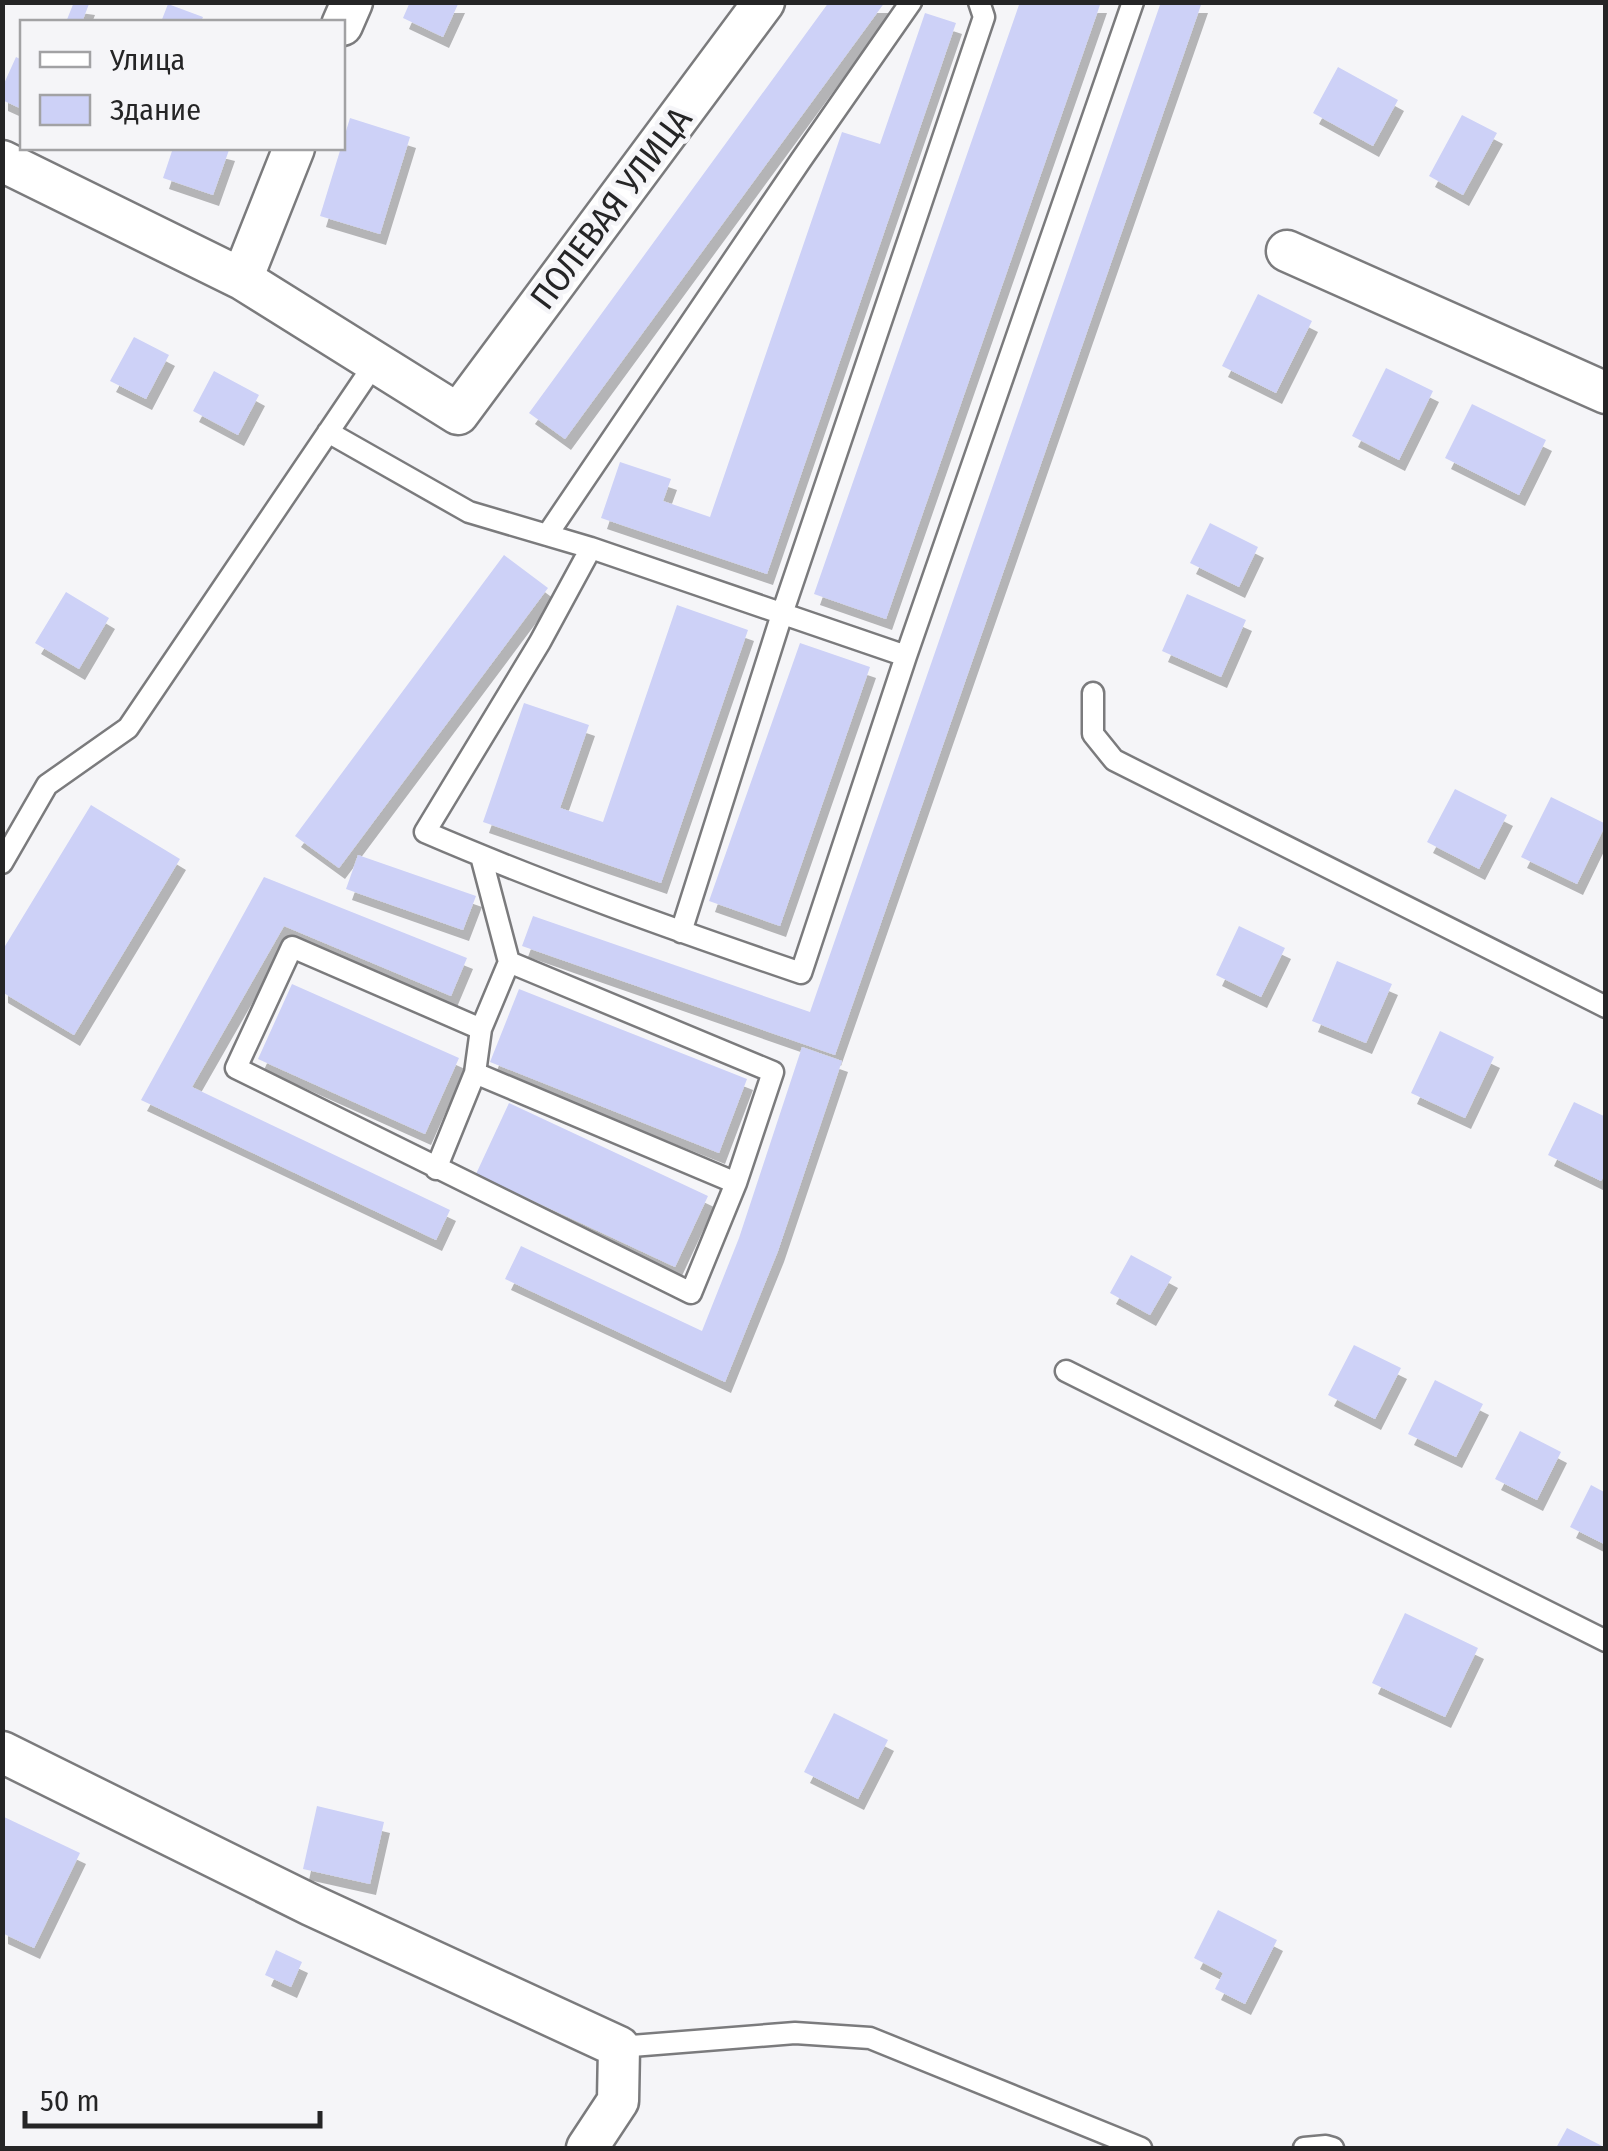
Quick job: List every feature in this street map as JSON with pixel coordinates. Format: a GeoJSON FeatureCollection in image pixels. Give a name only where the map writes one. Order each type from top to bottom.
{"type":"FeatureCollection","features":[{"type":"Feature","properties":{"kind":"street","name":"ПОЛЕВАЯ УЛИЦА"},"geometry":{"type":"LineString","coordinates":[[375,362],[458,414],[764,2]]}},
{"type":"Feature","properties":{"kind":"street"},"geometry":{"type":"LineString","coordinates":[[242,279],[293,150]]}},
{"type":"Feature","properties":{"kind":"street"},"geometry":{"type":"LineString","coordinates":[[2,161],[242,279],[375,362]]}},
{"type":"Feature","properties":{"kind":"street"},"geometry":{"type":"LineString","coordinates":[[1287,250],[1606,393]]}},
{"type":"Feature","properties":{"kind":"street"},"geometry":{"type":"LineString","coordinates":[[2,1752],[311,1905],[619,2047],[618,2101],[588,2148]]}},
{"type":"Feature","properties":{"kind":"lane"},"geometry":{"type":"LineString","coordinates":[[547,535],[912,2]]}},
{"type":"Feature","properties":{"kind":"lane"},"geometry":{"type":"LineString","coordinates":[[681,932],[782,614],[984,17],[979,2]]}},
{"type":"Feature","properties":{"kind":"lane"},"geometry":{"type":"LineString","coordinates":[[591,548],[540,642],[425,832],[681,932],[802,973],[906,656],[1132,2]]}},
{"type":"Feature","properties":{"kind":"lane"},"geometry":{"type":"LineString","coordinates":[[2,863],[47,786],[128,728],[375,362]]}},
{"type":"Feature","properties":{"kind":"lane"},"geometry":{"type":"LineString","coordinates":[[328,432],[469,512],[591,548],[906,656]]}},
{"type":"Feature","properties":{"kind":"lane"},"geometry":{"type":"LineString","coordinates":[[1093,692],[1093,734],[1114,760],[1606,1007]]}},
{"type":"Feature","properties":{"kind":"lane"},"geometry":{"type":"LineString","coordinates":[[436,1169],[475,1073],[481,1029],[509,962],[481,856]]}},
{"type":"Feature","properties":{"kind":"lane"},"geometry":{"type":"LineString","coordinates":[[481,1029],[292,947],[236,1068],[691,1293],[736,1183],[773,1072],[509,962]]}},
{"type":"Feature","properties":{"kind":"lane"},"geometry":{"type":"LineString","coordinates":[[475,1073],[736,1183]]}},
{"type":"Feature","properties":{"kind":"lane"},"geometry":{"type":"LineString","coordinates":[[1066,1371],[1606,1642]]}},
{"type":"Feature","properties":{"kind":"lane"},"geometry":{"type":"LineString","coordinates":[[619,2047],[795,2033],[870,2038],[1140,2148]]}},
{"type":"Feature","properties":{"kind":"lane"},"geometry":{"type":"LineString","coordinates":[[1304,2148],[1332,2148]]}},
{"type":"Feature","properties":{"kind":"building"},"geometry":{"type":"Polygon","coordinates":[[[74,2],[89,4],[83,20],[67,20],[74,2]]]}},
{"type":"Feature","properties":{"kind":"building"},"geometry":{"type":"Polygon","coordinates":[[[410,2],[459,2],[443,37],[403,18],[410,2]]]}},
{"type":"Feature","properties":{"kind":"building"},"geometry":{"type":"Polygon","coordinates":[[[829,2],[885,2],[565,439],[529,413],[829,2]]]}},
{"type":"Feature","properties":{"kind":"building"},"geometry":{"type":"Polygon","coordinates":[[[1020,2],[1101,2],[886,619],[814,594],[1020,2]]]}},
{"type":"Feature","properties":{"kind":"building"},"geometry":{"type":"Polygon","coordinates":[[[1161,2],[1202,2],[835,1055],[522,946],[533,916],[810,1012],[1161,2]]]}},
{"type":"Feature","properties":{"kind":"building"},"geometry":{"type":"Polygon","coordinates":[[[168,4],[203,17],[202,20],[162,20],[168,4]]]}},
{"type":"Feature","properties":{"kind":"building"},"geometry":{"type":"Polygon","coordinates":[[[925,13],[956,23],[767,574],[601,518],[620,462],[671,479],[663,501],[710,517],[842,132],[880,144],[925,13]]]}},
{"type":"Feature","properties":{"kind":"building"},"geometry":{"type":"Polygon","coordinates":[[[16,57],[20,59],[20,108],[2,100],[2,88],[16,57]]]}},
{"type":"Feature","properties":{"kind":"building"},"geometry":{"type":"Polygon","coordinates":[[[1338,67],[1398,100],[1373,146],[1313,113],[1338,67]]]}},
{"type":"Feature","properties":{"kind":"building"},"geometry":{"type":"Polygon","coordinates":[[[1462,115],[1497,133],[1463,195],[1429,176],[1462,115]]]}},
{"type":"Feature","properties":{"kind":"building"},"geometry":{"type":"Polygon","coordinates":[[[350,118],[410,137],[380,234],[320,216],[340,150],[345,150],[350,118]]]}},
{"type":"Feature","properties":{"kind":"building"},"geometry":{"type":"Polygon","coordinates":[[[172,150],[229,150],[213,195],[163,178],[172,150]]]}},
{"type":"Feature","properties":{"kind":"building"},"geometry":{"type":"Polygon","coordinates":[[[1258,294],[1312,321],[1276,393],[1222,366],[1258,294]]]}},
{"type":"Feature","properties":{"kind":"building"},"geometry":{"type":"Polygon","coordinates":[[[134,337],[169,355],[146,399],[110,381],[134,337]]]}},
{"type":"Feature","properties":{"kind":"building"},"geometry":{"type":"Polygon","coordinates":[[[1386,368],[1433,391],[1399,460],[1352,436],[1386,368]]]}},
{"type":"Feature","properties":{"kind":"building"},"geometry":{"type":"Polygon","coordinates":[[[214,371],[259,395],[238,435],[193,411],[214,371]]]}},
{"type":"Feature","properties":{"kind":"building"},"geometry":{"type":"Polygon","coordinates":[[[1472,404],[1546,440],[1519,495],[1445,458],[1472,404]]]}},
{"type":"Feature","properties":{"kind":"building"},"geometry":{"type":"Polygon","coordinates":[[[1210,523],[1258,547],[1239,587],[1190,563],[1210,523]]]}},
{"type":"Feature","properties":{"kind":"building"},"geometry":{"type":"Polygon","coordinates":[[[504,555],[548,588],[339,868],[295,836],[504,555]]]}},
{"type":"Feature","properties":{"kind":"building"},"geometry":{"type":"Polygon","coordinates":[[[66,592],[109,618],[79,669],[35,643],[66,592]]]}},
{"type":"Feature","properties":{"kind":"building"},"geometry":{"type":"Polygon","coordinates":[[[1187,594],[1246,620],[1221,677],[1162,651],[1187,594]]]}},
{"type":"Feature","properties":{"kind":"building"},"geometry":{"type":"Polygon","coordinates":[[[677,605],[748,630],[661,883],[483,822],[524,703],[589,725],[560,808],[603,822],[677,605]]]}},
{"type":"Feature","properties":{"kind":"building"},"geometry":{"type":"Polygon","coordinates":[[[800,643],[870,667],[780,926],[709,901],[800,643]]]}},
{"type":"Feature","properties":{"kind":"building"},"geometry":{"type":"Polygon","coordinates":[[[1455,789],[1507,815],[1479,869],[1427,842],[1455,789]]]}},
{"type":"Feature","properties":{"kind":"building"},"geometry":{"type":"Polygon","coordinates":[[[1551,797],[1606,824],[1577,884],[1521,857],[1551,797]]]}},
{"type":"Feature","properties":{"kind":"building"},"geometry":{"type":"Polygon","coordinates":[[[91,805],[180,859],[74,1035],[2,992],[2,951],[91,805]]]}},
{"type":"Feature","properties":{"kind":"building"},"geometry":{"type":"Polygon","coordinates":[[[358,855],[476,896],[463,930],[346,889],[358,855]]]}},
{"type":"Feature","properties":{"kind":"building"},"geometry":{"type":"Polygon","coordinates":[[[264,877],[467,958],[451,996],[284,926],[192,1087],[450,1210],[436,1240],[141,1100],[264,877]]]}},
{"type":"Feature","properties":{"kind":"building"},"geometry":{"type":"Polygon","coordinates":[[[1239,926],[1285,948],[1261,997],[1216,975],[1239,926]]]}},
{"type":"Feature","properties":{"kind":"building"},"geometry":{"type":"Polygon","coordinates":[[[1337,961],[1392,984],[1366,1043],[1312,1021],[1337,961]]]}},
{"type":"Feature","properties":{"kind":"building"},"geometry":{"type":"Polygon","coordinates":[[[292,984],[459,1058],[425,1134],[258,1059],[292,984]]]}},
{"type":"Feature","properties":{"kind":"building"},"geometry":{"type":"Polygon","coordinates":[[[519,989],[747,1079],[719,1153],[490,1062],[519,989]]]}},
{"type":"Feature","properties":{"kind":"building"},"geometry":{"type":"Polygon","coordinates":[[[1440,1031],[1494,1057],[1465,1118],[1411,1093],[1440,1031]]]}},
{"type":"Feature","properties":{"kind":"building"},"geometry":{"type":"Polygon","coordinates":[[[802,1047],[842,1061],[778,1251],[725,1382],[505,1279],[521,1246],[702,1331],[739,1238],[802,1047]]]}},
{"type":"Feature","properties":{"kind":"building"},"geometry":{"type":"Polygon","coordinates":[[[1574,1102],[1606,1117],[1606,1173],[1601,1181],[1548,1155],[1574,1102]]]}},
{"type":"Feature","properties":{"kind":"building"},"geometry":{"type":"Polygon","coordinates":[[[509,1103],[708,1196],[675,1267],[476,1174],[509,1103]]]}},
{"type":"Feature","properties":{"kind":"building"},"geometry":{"type":"Polygon","coordinates":[[[1131,1255],[1172,1277],[1150,1315],[1110,1293],[1131,1255]]]}},
{"type":"Feature","properties":{"kind":"building"},"geometry":{"type":"Polygon","coordinates":[[[1354,1345],[1401,1368],[1375,1419],[1328,1395],[1354,1345]]]}},
{"type":"Feature","properties":{"kind":"building"},"geometry":{"type":"Polygon","coordinates":[[[1435,1380],[1483,1404],[1456,1457],[1408,1434],[1435,1380]]]}},
{"type":"Feature","properties":{"kind":"building"},"geometry":{"type":"Polygon","coordinates":[[[1520,1431],[1561,1452],[1537,1500],[1495,1479],[1520,1431]]]}},
{"type":"Feature","properties":{"kind":"building"},"geometry":{"type":"Polygon","coordinates":[[[1591,1485],[1606,1493],[1606,1545],[1570,1527],[1591,1485]]]}},
{"type":"Feature","properties":{"kind":"building"},"geometry":{"type":"Polygon","coordinates":[[[1405,1613],[1478,1648],[1445,1717],[1372,1683],[1405,1613]]]}},
{"type":"Feature","properties":{"kind":"building"},"geometry":{"type":"Polygon","coordinates":[[[834,1713],[888,1740],[858,1799],[804,1772],[834,1713]]]}},
{"type":"Feature","properties":{"kind":"building"},"geometry":{"type":"Polygon","coordinates":[[[317,1806],[384,1822],[370,1884],[303,1869],[317,1806]]]}},
{"type":"Feature","properties":{"kind":"building"},"geometry":{"type":"Polygon","coordinates":[[[2,1816],[80,1853],[34,1948],[2,1933],[2,1816]]]}},
{"type":"Feature","properties":{"kind":"building"},"geometry":{"type":"Polygon","coordinates":[[[1218,1910],[1277,1940],[1245,2004],[1215,1989],[1223,1973],[1194,1958],[1218,1910]]]}},
{"type":"Feature","properties":{"kind":"building"},"geometry":{"type":"Polygon","coordinates":[[[276,1950],[302,1962],[291,1987],[265,1975],[276,1950]]]}},
{"type":"Feature","properties":{"kind":"building"},"geometry":{"type":"Polygon","coordinates":[[[1567,2128],[1606,2148],[1556,2148],[1567,2128]]]}}]}
